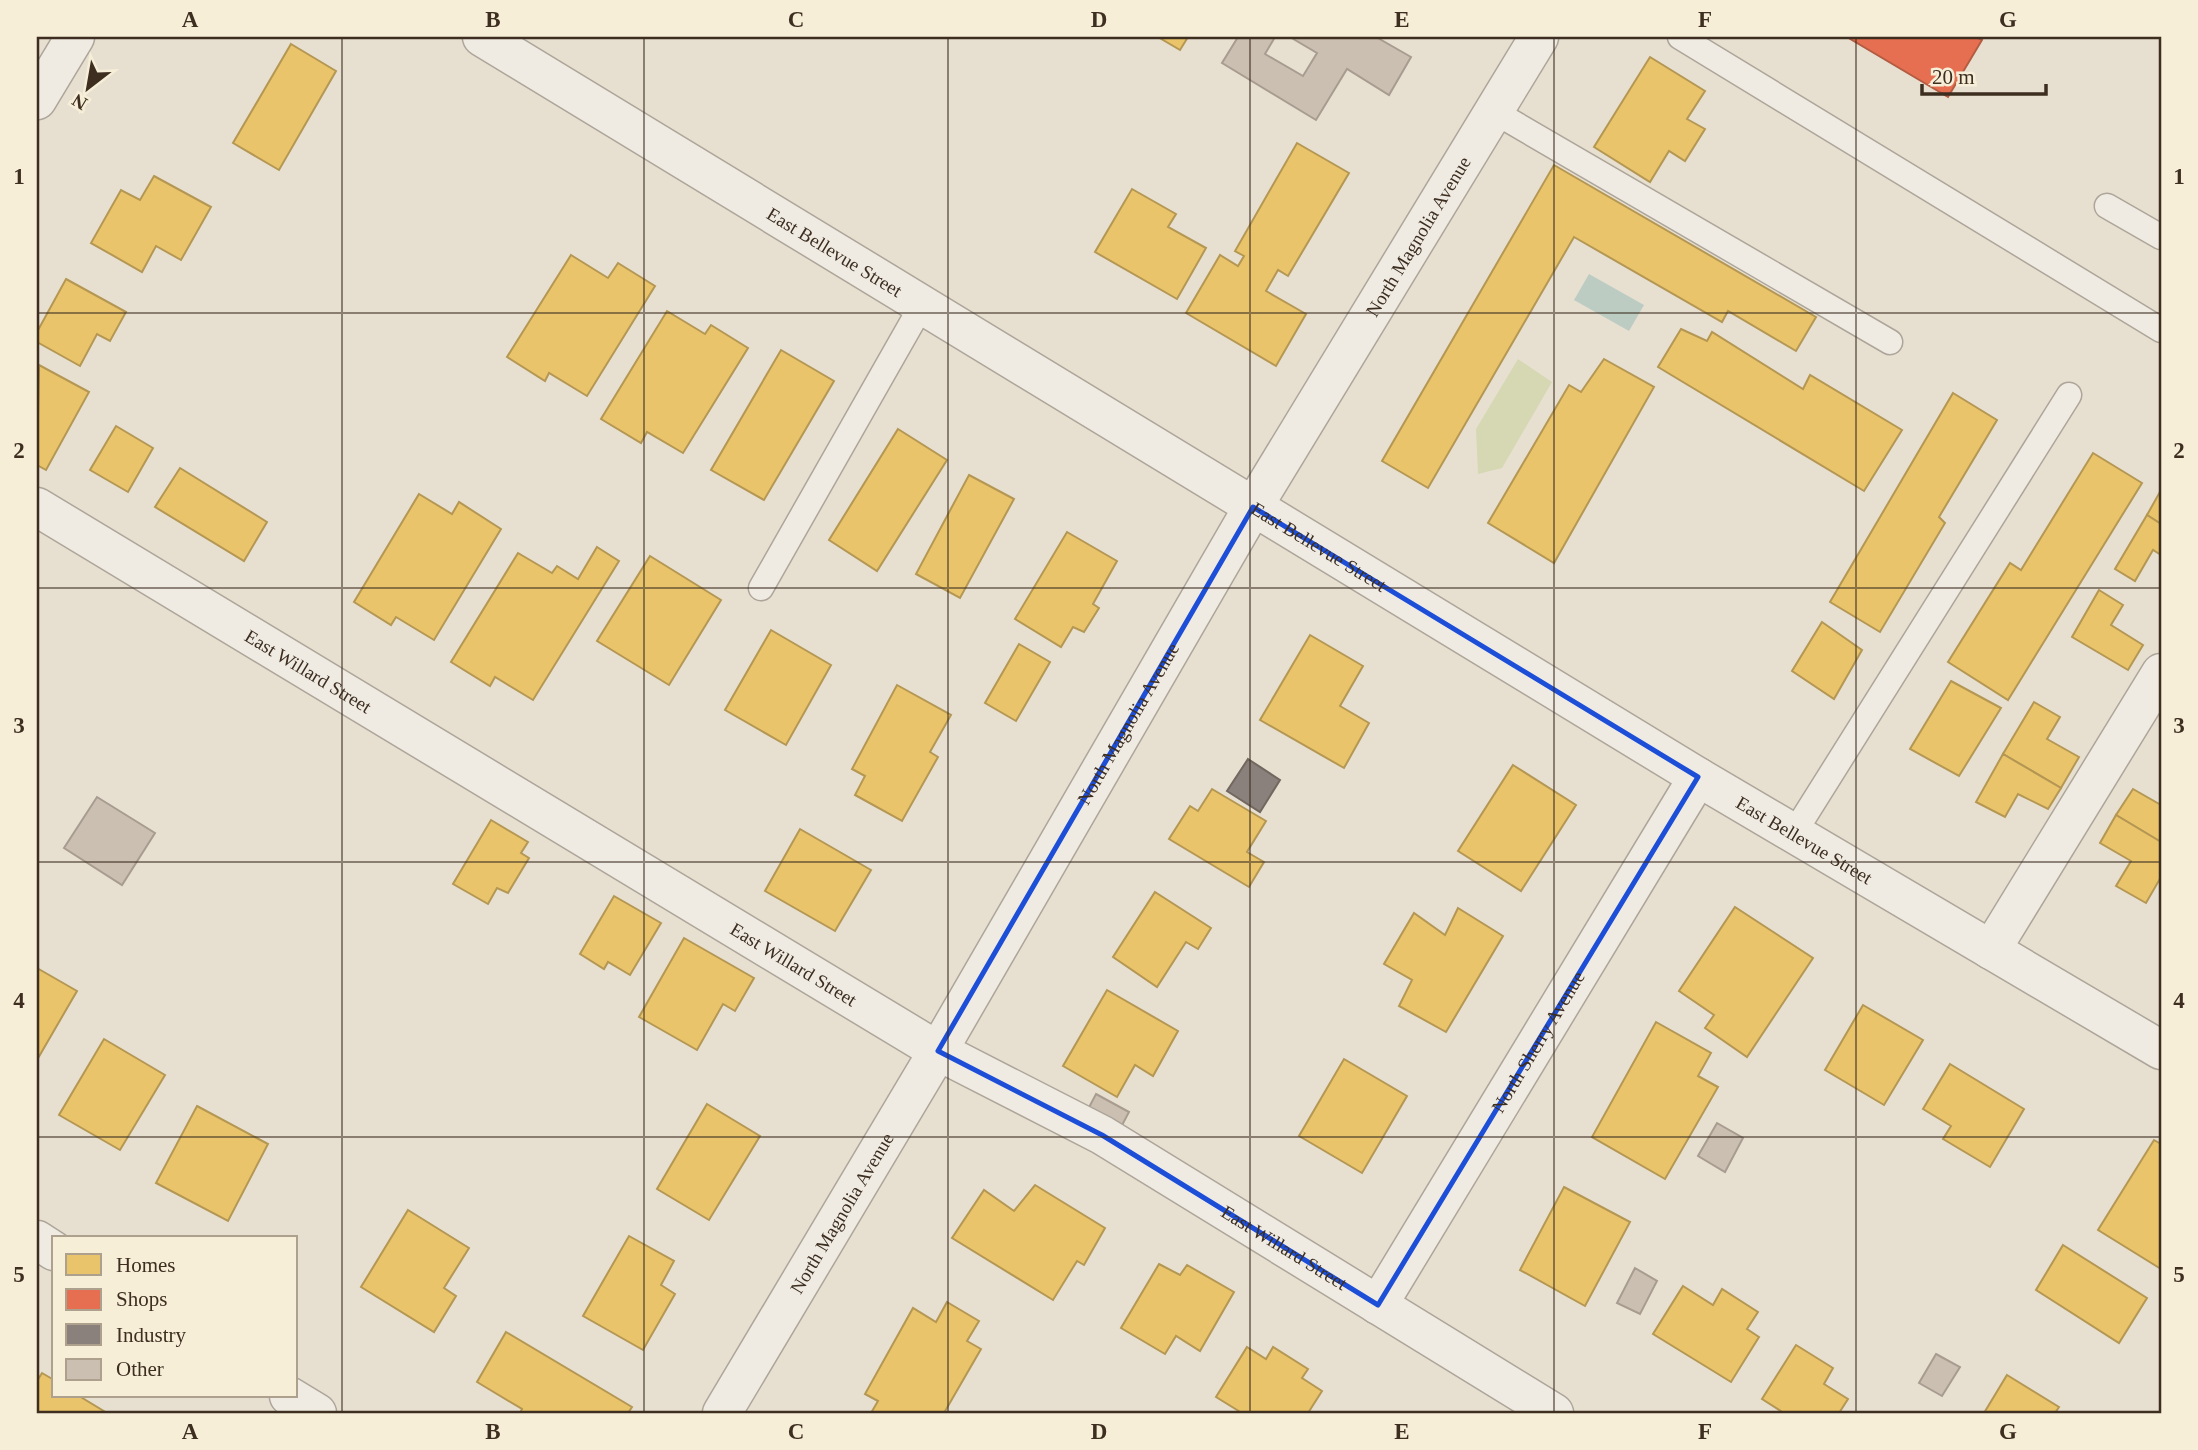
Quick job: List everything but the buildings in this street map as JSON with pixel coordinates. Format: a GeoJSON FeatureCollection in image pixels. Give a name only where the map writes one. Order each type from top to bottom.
{"type":"FeatureCollection","features":[{"type":"Feature","properties":{"kind":"street"},"geometry":{"type":"LineString","coordinates":[[37,100],[75,37]]}},
{"type":"Feature","properties":{"kind":"street","name":"East Bellevue Street"},"geometry":{"type":"LineString","coordinates":[[482,37],[1698,777],[2161,1050]]}},
{"type":"Feature","properties":{"kind":"street","name":"North Magnolia Avenue"},"geometry":{"type":"LineString","coordinates":[[722,1413],[938,1051],[1253,507],[1539,37]]}},
{"type":"Feature","properties":{"kind":"street","name":"East Willard Street"},"geometry":{"type":"LineString","coordinates":[[37,507],[938,1051],[1102,1135],[1554,1413]]}},
{"type":"Feature","properties":{"kind":"street"},"geometry":{"type":"LineString","coordinates":[[1991,950],[2161,673]]}},
{"type":"Feature","properties":{"kind":"street","name":"North Sherry Avenue"},"geometry":{"type":"LineString","coordinates":[[1378,1305],[1698,777]]}},
{"type":"Feature","properties":{"kind":"street"},"geometry":{"type":"LineString","coordinates":[[37,1240],[52,1250]]}},
{"type":"Feature","properties":{"kind":"street"},"geometry":{"type":"LineString","coordinates":[[292,1398],[317,1413]]}},
{"type":"Feature","properties":{"kind":"lane"},"geometry":{"type":"LineString","coordinates":[[1680,37],[2161,330]]}},
{"type":"Feature","properties":{"kind":"lane"},"geometry":{"type":"LineString","coordinates":[[1493,111],[1890,342]]}},
{"type":"Feature","properties":{"kind":"lane"},"geometry":{"type":"LineString","coordinates":[[2108,206],[2161,237]]}},
{"type":"Feature","properties":{"kind":"lane"},"geometry":{"type":"LineString","coordinates":[[761,588],[922,305]]}},
{"type":"Feature","properties":{"kind":"lane"},"geometry":{"type":"LineString","coordinates":[[1794,833],[2069,395]]}},
{"type":"Feature","properties":{"kind":"highlighted area"},"geometry":{"type":"Polygon","coordinates":[[[1253,507],[1698,777],[1378,1305],[1102,1135],[938,1051],[1253,507]]]}},
{"type":"Feature","properties":{"kind":"green space"},"geometry":{"type":"Polygon","coordinates":[[[1518,359],[1552,382],[1502,468],[1478,474],[1476,429],[1518,359]]]}},
{"type":"Feature","properties":{"kind":"shaded area"},"geometry":{"type":"Polygon","coordinates":[[[1589,274],[1644,305],[1629,331],[1574,300],[1589,274]]]}}]}
